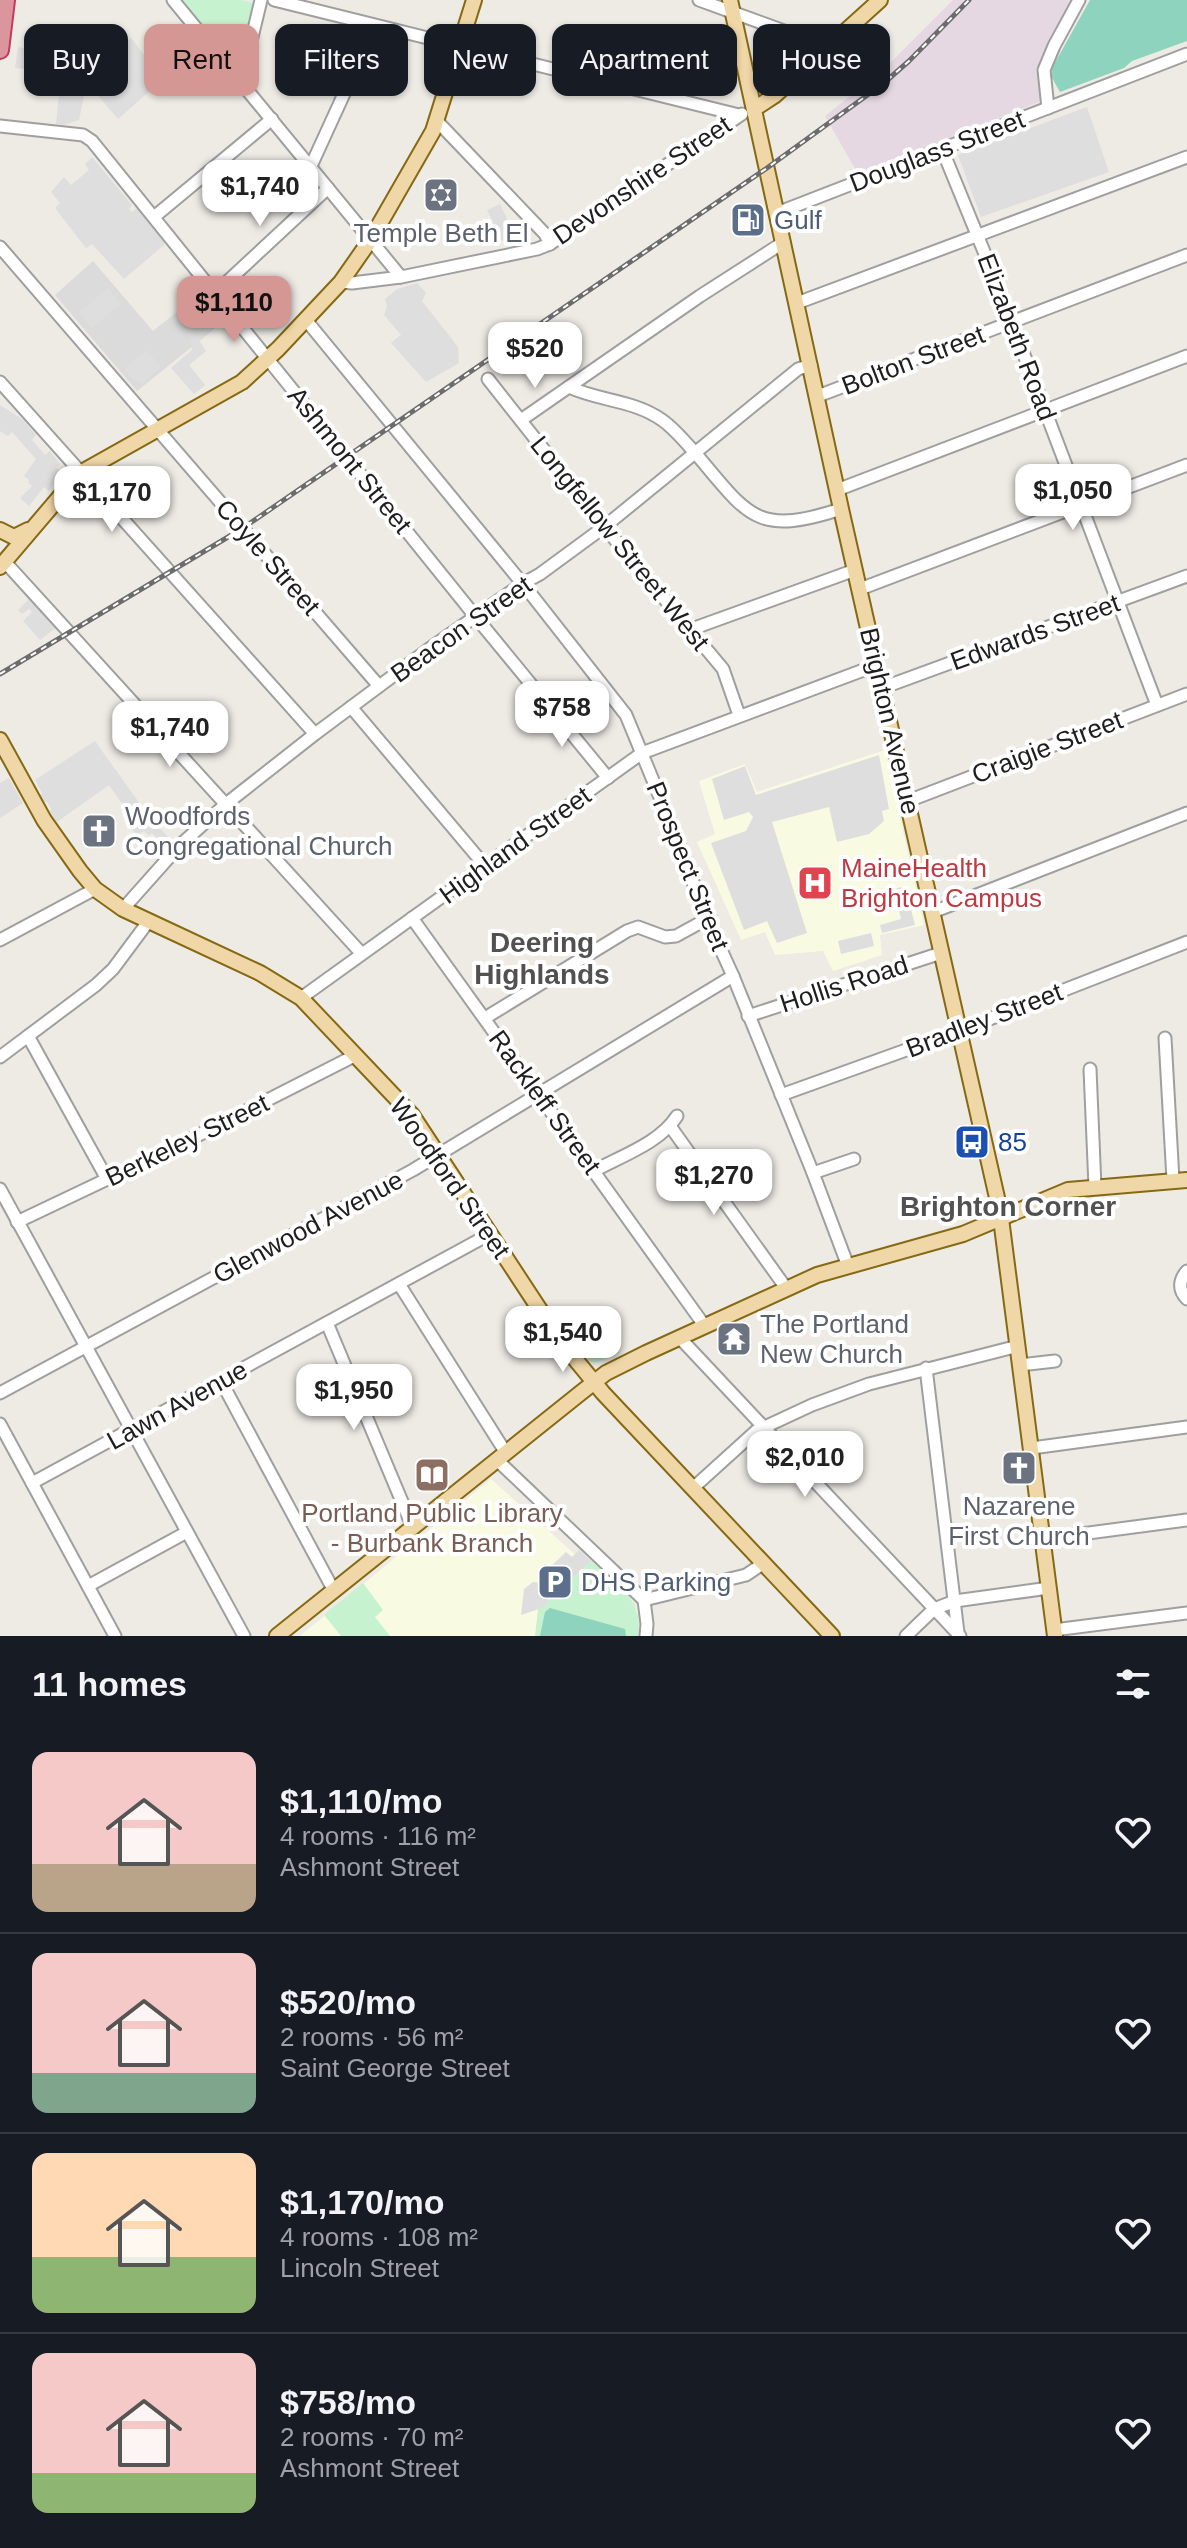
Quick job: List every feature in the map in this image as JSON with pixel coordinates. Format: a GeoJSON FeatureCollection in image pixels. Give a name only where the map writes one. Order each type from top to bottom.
{"type":"FeatureCollection","features":[{"type":"Feature","properties":{"kind":"highway"},"geometry":{"type":"LineString","coordinates":[[0,50],[6,0]]}},
{"type":"Feature","properties":{"kind":"main road"},"geometry":{"type":"LineString","coordinates":[[467,24],[474,0]]}},
{"type":"Feature","properties":{"kind":"main road"},"geometry":{"type":"LineString","coordinates":[[853,24],[880,0]]}},
{"type":"Feature","properties":{"kind":"main road","name":"Brighton Avenue"},"geometry":{"type":"LineString","coordinates":[[732,6],[746,112],[784,242],[841,509],[1002,1220],[1054,1633]]}},
{"type":"Feature","properties":{"kind":"main road"},"geometry":{"type":"LineString","coordinates":[[5,562],[80,473],[242,382],[306,320],[341,282],[371,239],[414,168],[444,96]]}},
{"type":"Feature","properties":{"kind":"main road"},"geometry":{"type":"LineString","coordinates":[[746,112],[774,96]]}},
{"type":"Feature","properties":{"kind":"main road"},"geometry":{"type":"LineString","coordinates":[[4,533],[14,537],[35,525]]}},
{"type":"Feature","properties":{"kind":"main road","name":"Woodford Street"},"geometry":{"type":"LineString","coordinates":[[0,740],[44,820],[95,889],[123,909],[259,973],[301,998],[412,1115],[543,1317],[595,1382],[832,1636]]}},
{"type":"Feature","properties":{"kind":"main road"},"geometry":{"type":"LineString","coordinates":[[277,1636],[595,1382],[621,1365],[786,1288],[848,1266],[963,1234],[1068,1190],[1180,1180]]}},
{"type":"Feature","properties":{"kind":"street"},"geometry":{"type":"LineString","coordinates":[[173,0],[193,24]]}},
{"type":"Feature","properties":{"kind":"street"},"geometry":{"type":"LineString","coordinates":[[255,24],[261,0]]}},
{"type":"Feature","properties":{"kind":"street"},"geometry":{"type":"LineString","coordinates":[[274,0],[367,24]]}},
{"type":"Feature","properties":{"kind":"street"},"geometry":{"type":"LineString","coordinates":[[699,0],[732,6],[774,24]]}},
{"type":"Feature","properties":{"kind":"street"},"geometry":{"type":"LineString","coordinates":[[1048,108],[1044,70],[1079,0]]}},
{"type":"Feature","properties":{"kind":"street","name":"Douglass Street"},"geometry":{"type":"LineString","coordinates":[[777,213],[1187,54]]}},
{"type":"Feature","properties":{"kind":"street"},"geometry":{"type":"LineString","coordinates":[[536,63],[746,112]]}},
{"type":"Feature","properties":{"kind":"street"},"geometry":{"type":"LineString","coordinates":[[252,96],[401,277]]}},
{"type":"Feature","properties":{"kind":"street"},"geometry":{"type":"LineString","coordinates":[[311,166],[343,96]]}},
{"type":"Feature","properties":{"kind":"street","name":"Devonshire Street"},"geometry":{"type":"LineString","coordinates":[[341,282],[401,277],[550,244],[746,112]]}},
{"type":"Feature","properties":{"kind":"street"},"geometry":{"type":"LineString","coordinates":[[154,217],[272,119]]}},
{"type":"Feature","properties":{"kind":"street"},"geometry":{"type":"LineString","coordinates":[[436,120],[545,234],[550,244]]}},
{"type":"Feature","properties":{"kind":"street","name":"Ashmont Street"},"geometry":{"type":"LineString","coordinates":[[0,126],[87,137],[608,778]]}},
{"type":"Feature","properties":{"kind":"street","name":"Elizabeth Road"},"geometry":{"type":"LineString","coordinates":[[942,149],[1046,410],[1157,705]]}},
{"type":"Feature","properties":{"kind":"street"},"geometry":{"type":"LineString","coordinates":[[797,303],[1187,157]]}},
{"type":"Feature","properties":{"kind":"street"},"geometry":{"type":"LineString","coordinates":[[215,293],[328,188]]}},
{"type":"Feature","properties":{"kind":"street"},"geometry":{"type":"LineString","coordinates":[[521,420],[686,305],[784,242]]}},
{"type":"Feature","properties":{"kind":"street","name":"Coyle Street"},"geometry":{"type":"LineString","coordinates":[[0,247],[379,686]]}},
{"type":"Feature","properties":{"kind":"street","name":"Bolton Street"},"geometry":{"type":"LineString","coordinates":[[818,396],[1187,255]]}},
{"type":"Feature","properties":{"kind":"street","name":"Prospect Street"},"geometry":{"type":"LineString","coordinates":[[306,320],[621,706],[813,1173],[848,1266]]}},
{"type":"Feature","properties":{"kind":"street"},"geometry":{"type":"LineString","coordinates":[[837,490],[1187,356]]}},
{"type":"Feature","properties":{"kind":"street","name":"Beacon Street"},"geometry":{"type":"LineString","coordinates":[[123,909],[180,845],[226,804],[379,686],[604,527],[798,369],[811,365]]}},
{"type":"Feature","properties":{"kind":"street","name":"Longfellow Street West"},"geometry":{"type":"LineString","coordinates":[[488,379],[604,527],[723,669],[739,715]]}},
{"type":"Feature","properties":{"kind":"street"},"geometry":{"type":"LineString","coordinates":[[0,382],[315,734]]}},
{"type":"Feature","properties":{"kind":"street"},"geometry":{"type":"LineString","coordinates":[[569,387],[584,394],[623,402],[664,421],[745,508],[771,521],[804,520],[841,509]]}},
{"type":"Feature","properties":{"kind":"street"},"geometry":{"type":"LineString","coordinates":[[860,589],[1187,465]]}},
{"type":"Feature","properties":{"kind":"street"},"geometry":{"type":"LineString","coordinates":[[4,533],[5,562],[361,953]]}},
{"type":"Feature","properties":{"kind":"street"},"geometry":{"type":"LineString","coordinates":[[689,630],[855,570]]}},
{"type":"Feature","properties":{"kind":"street","name":"Edwards Street"},"geometry":{"type":"LineString","coordinates":[[882,688],[1187,576]]}},
{"type":"Feature","properties":{"kind":"street","name":"Highland Street"},"geometry":{"type":"LineString","coordinates":[[301,998],[642,753],[877,665]]}},
{"type":"Feature","properties":{"kind":"street","name":"Craigie Street"},"geometry":{"type":"LineString","coordinates":[[908,801],[1187,694]]}},
{"type":"Feature","properties":{"kind":"street"},"geometry":{"type":"LineString","coordinates":[[351,707],[486,867]]}},
{"type":"Feature","properties":{"kind":"street"},"geometry":{"type":"LineString","coordinates":[[933,912],[1187,813]]}},
{"type":"Feature","properties":{"kind":"street"},"geometry":{"type":"LineString","coordinates":[[0,940],[95,889]]}},
{"type":"Feature","properties":{"kind":"street","name":"Rackleff Street"},"geometry":{"type":"LineString","coordinates":[[412,918],[704,1325]]}},
{"type":"Feature","properties":{"kind":"street"},"geometry":{"type":"LineString","coordinates":[[485,1018],[627,931],[638,927],[665,937],[676,936],[707,919]]}},
{"type":"Feature","properties":{"kind":"street"},"geometry":{"type":"LineString","coordinates":[[0,1057],[96,985],[113,969],[148,922]]}},
{"type":"Feature","properties":{"kind":"street","name":"Bradley Street"},"geometry":{"type":"LineString","coordinates":[[781,1095],[959,1031],[1187,942]]}},
{"type":"Feature","properties":{"kind":"street","name":"Hollis Road"},"geometry":{"type":"LineString","coordinates":[[748,1016],[941,953]]}},
{"type":"Feature","properties":{"kind":"street","name":"Glenwood Avenue"},"geometry":{"type":"LineString","coordinates":[[0,1393],[413,1170],[733,976]]}},
{"type":"Feature","properties":{"kind":"street"},"geometry":{"type":"LineString","coordinates":[[28,1036],[107,1179]]}},
{"type":"Feature","properties":{"kind":"street"},"geometry":{"type":"LineString","coordinates":[[1165,1038],[1180,1180]]}},
{"type":"Feature","properties":{"kind":"street","name":"Berkeley Street"},"geometry":{"type":"LineString","coordinates":[[17,1222],[356,1055]]}},
{"type":"Feature","properties":{"kind":"street"},"geometry":{"type":"LineString","coordinates":[[1090,1069],[1095,1187]]}},
{"type":"Feature","properties":{"kind":"street"},"geometry":{"type":"LineString","coordinates":[[594,1171],[645,1143],[673,1121],[786,1288]]}},
{"type":"Feature","properties":{"kind":"street"},"geometry":{"type":"LineString","coordinates":[[813,1173],[854,1159]]}},
{"type":"Feature","properties":{"kind":"street"},"geometry":{"type":"LineString","coordinates":[[0,1189],[244,1636]]}},
{"type":"Feature","properties":{"kind":"street","name":"Lawn Avenue"},"geometry":{"type":"LineString","coordinates":[[32,1483],[490,1234]]}},
{"type":"Feature","properties":{"kind":"street"},"geometry":{"type":"LineString","coordinates":[[1187,1271],[1180,1287],[1187,1299]]}},
{"type":"Feature","properties":{"kind":"street"},"geometry":{"type":"LineString","coordinates":[[399,1284],[502,1456],[644,1600],[646,1636]]}},
{"type":"Feature","properties":{"kind":"street"},"geometry":{"type":"LineString","coordinates":[[327,1323],[413,1528]]}},
{"type":"Feature","properties":{"kind":"street"},"geometry":{"type":"LineString","coordinates":[[679,1337],[959,1635]]}},
{"type":"Feature","properties":{"kind":"street"},"geometry":{"type":"LineString","coordinates":[[693,1488],[762,1427],[842,1393],[926,1368],[1018,1346]]}},
{"type":"Feature","properties":{"kind":"street"},"geometry":{"type":"LineString","coordinates":[[1020,1365],[1055,1361]]}},
{"type":"Feature","properties":{"kind":"street"},"geometry":{"type":"LineString","coordinates":[[926,1368],[959,1635]]}},
{"type":"Feature","properties":{"kind":"street"},"geometry":{"type":"LineString","coordinates":[[221,1381],[334,1591]]}},
{"type":"Feature","properties":{"kind":"street"},"geometry":{"type":"LineString","coordinates":[[1,1426],[115,1636]]}},
{"type":"Feature","properties":{"kind":"street"},"geometry":{"type":"LineString","coordinates":[[1032,1448],[1187,1427]]}},
{"type":"Feature","properties":{"kind":"street"},"geometry":{"type":"LineString","coordinates":[[1043,1539],[1187,1520]]}},
{"type":"Feature","properties":{"kind":"street"},"geometry":{"type":"LineString","coordinates":[[88,1586],[187,1532]]}},
{"type":"Feature","properties":{"kind":"street"},"geometry":{"type":"LineString","coordinates":[[644,1600],[746,1575],[764,1563]]}},
{"type":"Feature","properties":{"kind":"street"},"geometry":{"type":"LineString","coordinates":[[906,1636],[934,1609],[955,1601],[1049,1588]]}},
{"type":"Feature","properties":{"kind":"street"},"geometry":{"type":"LineString","coordinates":[[1054,1633],[1187,1613]]}},
{"type":"Feature","properties":{"kind":"shaded area"},"geometry":{"type":"Polygon","coordinates":[[[953,0],[1072,0],[1036,69],[1042,101],[858,174],[825,116],[850,96],[890,96],[890,63],[953,0]]]}},
{"type":"Feature","properties":{"kind":"shaded area"},"geometry":{"type":"Polygon","coordinates":[[[131,38],[144,55],[144,96],[118,119],[98,96],[128,96],[128,40],[131,38]]]}},
{"type":"Feature","properties":{"kind":"shaded area"},"geometry":{"type":"Polygon","coordinates":[[[18,47],[24,48],[24,69],[15,68],[18,47]]]}},
{"type":"Feature","properties":{"kind":"shaded area"},"geometry":{"type":"Polygon","coordinates":[[[59,96],[84,96],[79,120],[56,124],[59,96]]]}},
{"type":"Feature","properties":{"kind":"shaded area"},"geometry":{"type":"Polygon","coordinates":[[[1087,107],[1109,172],[981,217],[958,155],[1087,107]]]}},
{"type":"Feature","properties":{"kind":"shaded area"},"geometry":{"type":"Polygon","coordinates":[[[92,157],[132,205],[129,209],[132,212],[137,208],[165,244],[124,279],[92,244],[86,248],[55,208],[60,203],[51,192],[64,177],[71,185],[89,170],[85,164],[92,157]]]}},
{"type":"Feature","properties":{"kind":"shaded area"},"geometry":{"type":"Polygon","coordinates":[[[500,204],[515,236],[502,241],[487,210],[500,204]]]}},
{"type":"Feature","properties":{"kind":"shaded area"},"geometry":{"type":"Polygon","coordinates":[[[93,261],[153,331],[206,289],[229,317],[137,391],[55,295],[93,261]]]}},
{"type":"Feature","properties":{"kind":"shaded area"},"geometry":{"type":"Polygon","coordinates":[[[417,283],[426,293],[422,301],[458,347],[459,363],[426,382],[391,343],[401,335],[384,315],[387,306],[385,299],[397,289],[417,283]]]}},
{"type":"Feature","properties":{"kind":"shaded area"},"geometry":{"type":"Polygon","coordinates":[[[108,288],[121,304],[92,328],[79,312],[108,288]]]}},
{"type":"Feature","properties":{"kind":"shaded area"},"geometry":{"type":"Polygon","coordinates":[[[214,306],[225,319],[199,340],[206,351],[189,365],[205,385],[194,394],[171,368],[192,350],[191,340],[184,330],[214,306]]]}},
{"type":"Feature","properties":{"kind":"shaded area"},"geometry":{"type":"Polygon","coordinates":[[[146,350],[161,367],[142,384],[135,382],[124,369],[146,350]]]}},
{"type":"Feature","properties":{"kind":"shaded area"},"geometry":{"type":"Polygon","coordinates":[[[0,405],[22,419],[36,435],[32,440],[45,455],[50,451],[60,464],[56,468],[61,471],[49,491],[44,487],[29,506],[20,498],[32,486],[24,476],[36,459],[12,432],[8,436],[0,431],[0,405]]]}},
{"type":"Feature","properties":{"kind":"shaded area"},"geometry":{"type":"Polygon","coordinates":[[[29,599],[56,628],[40,640],[23,621],[32,612],[29,609],[22,614],[18,610],[29,599]]]}},
{"type":"Feature","properties":{"kind":"shaded area"},"geometry":{"type":"Polygon","coordinates":[[[95,741],[150,818],[173,842],[167,848],[152,833],[149,835],[144,831],[137,835],[130,826],[135,822],[109,785],[57,822],[50,812],[51,808],[40,795],[42,793],[35,780],[95,741]]]}},
{"type":"Feature","properties":{"kind":"shaded area","name":"MaineHealth Brighton Campus"},"geometry":{"type":"Polygon","coordinates":[[[885,750],[924,925],[880,935],[882,955],[833,971],[823,951],[775,955],[765,932],[741,940],[697,842],[715,834],[699,781],[745,764],[757,792],[885,750]]]}},
{"type":"Feature","properties":{"kind":"shaded area"},"geometry":{"type":"Polygon","coordinates":[[[879,755],[889,809],[882,811],[884,821],[869,834],[837,842],[829,807],[772,822],[807,933],[777,943],[767,921],[744,930],[711,843],[746,831],[753,817],[749,812],[724,820],[712,779],[745,766],[756,795],[879,755]]]}},
{"type":"Feature","properties":{"kind":"shaded area"},"geometry":{"type":"Polygon","coordinates":[[[9,778],[23,803],[0,818],[0,783],[9,778]]]}},
{"type":"Feature","properties":{"kind":"shaded area"},"geometry":{"type":"Polygon","coordinates":[[[905,886],[915,925],[882,933],[880,925],[901,919],[894,889],[905,886]]]}},
{"type":"Feature","properties":{"kind":"shaded area"},"geometry":{"type":"Polygon","coordinates":[[[871,933],[874,946],[841,954],[838,941],[871,933]]]}},
{"type":"Feature","properties":{"kind":"shaded area"},"geometry":{"type":"Polygon","coordinates":[[[491,1479],[638,1611],[634,1636],[300,1636],[491,1479]]]}},
{"type":"Feature","properties":{"kind":"shaded area","name":"DHS Parking"},"geometry":{"type":"Polygon","coordinates":[[[579,1550],[591,1561],[545,1607],[521,1615],[524,1589],[533,1582],[542,1583],[552,1574],[548,1569],[566,1552],[572,1557],[579,1550]]]}},
{"type":"Feature","properties":{"kind":"green space"},"geometry":{"type":"Polygon","coordinates":[[[181,0],[241,0],[253,3],[255,8],[250,24],[201,24],[181,0]]]}},
{"type":"Feature","properties":{"kind":"green space"},"geometry":{"type":"Polygon","coordinates":[[[1090,0],[1187,0],[1187,41],[1060,92],[1052,78],[1052,68],[1090,0]]]}},
{"type":"Feature","properties":{"kind":"green space"},"geometry":{"type":"Polygon","coordinates":[[[599,1326],[620,1353],[594,1363],[583,1358],[570,1344],[599,1326]]]}},
{"type":"Feature","properties":{"kind":"green space"},"geometry":{"type":"Polygon","coordinates":[[[591,1561],[632,1602],[639,1623],[638,1636],[535,1636],[538,1609],[545,1607],[591,1561]]]}},
{"type":"Feature","properties":{"kind":"green space"},"geometry":{"type":"Polygon","coordinates":[[[363,1583],[383,1610],[375,1617],[390,1636],[341,1636],[325,1616],[363,1583]]]}},
{"type":"Feature","properties":{"kind":"green space"},"geometry":{"type":"Polygon","coordinates":[[[550,1608],[625,1629],[626,1636],[540,1636],[545,1612],[550,1608]]]}},
{"type":"Feature","properties":{"kind":"railway"},"geometry":{"type":"LineString","coordinates":[[0,674],[243,528],[767,168],[884,83],[969,0]]}},
{"type":"Feature","properties":{"kind":"place","name":"Temple Beth El"},"geometry":{"type":"Point","coordinates":[441,195]}},
{"type":"Feature","properties":{"kind":"place","name":"Gulf"},"geometry":{"type":"Point","coordinates":[748,220]}},
{"type":"Feature","properties":{"kind":"place","name":"Woodfords Congregational Church"},"geometry":{"type":"Point","coordinates":[99,831]}},
{"type":"Feature","properties":{"kind":"place","name":"MaineHealth Brighton Campus"},"geometry":{"type":"Point","coordinates":[815,883]}},
{"type":"Feature","properties":{"kind":"place","name":"85"},"geometry":{"type":"Point","coordinates":[972,1142]}},
{"type":"Feature","properties":{"kind":"place","name":"The Portland New Church"},"geometry":{"type":"Point","coordinates":[734,1339]}},
{"type":"Feature","properties":{"kind":"place","name":"Nazarene First Church"},"geometry":{"type":"Point","coordinates":[1019,1468]}},
{"type":"Feature","properties":{"kind":"place","name":"Portland Public Library - Burbank Branch"},"geometry":{"type":"Point","coordinates":[432,1475]}},
{"type":"Feature","properties":{"kind":"place","name":"DHS Parking"},"geometry":{"type":"Point","coordinates":[555,1582]}},
{"type":"Feature","properties":{"kind":"district","name":"Deering Highlands"},"geometry":{"type":"Point","coordinates":[542,958]}},
{"type":"Feature","properties":{"kind":"district","name":"Brighton Corner"},"geometry":{"type":"Point","coordinates":[1008,1206]}}]}
